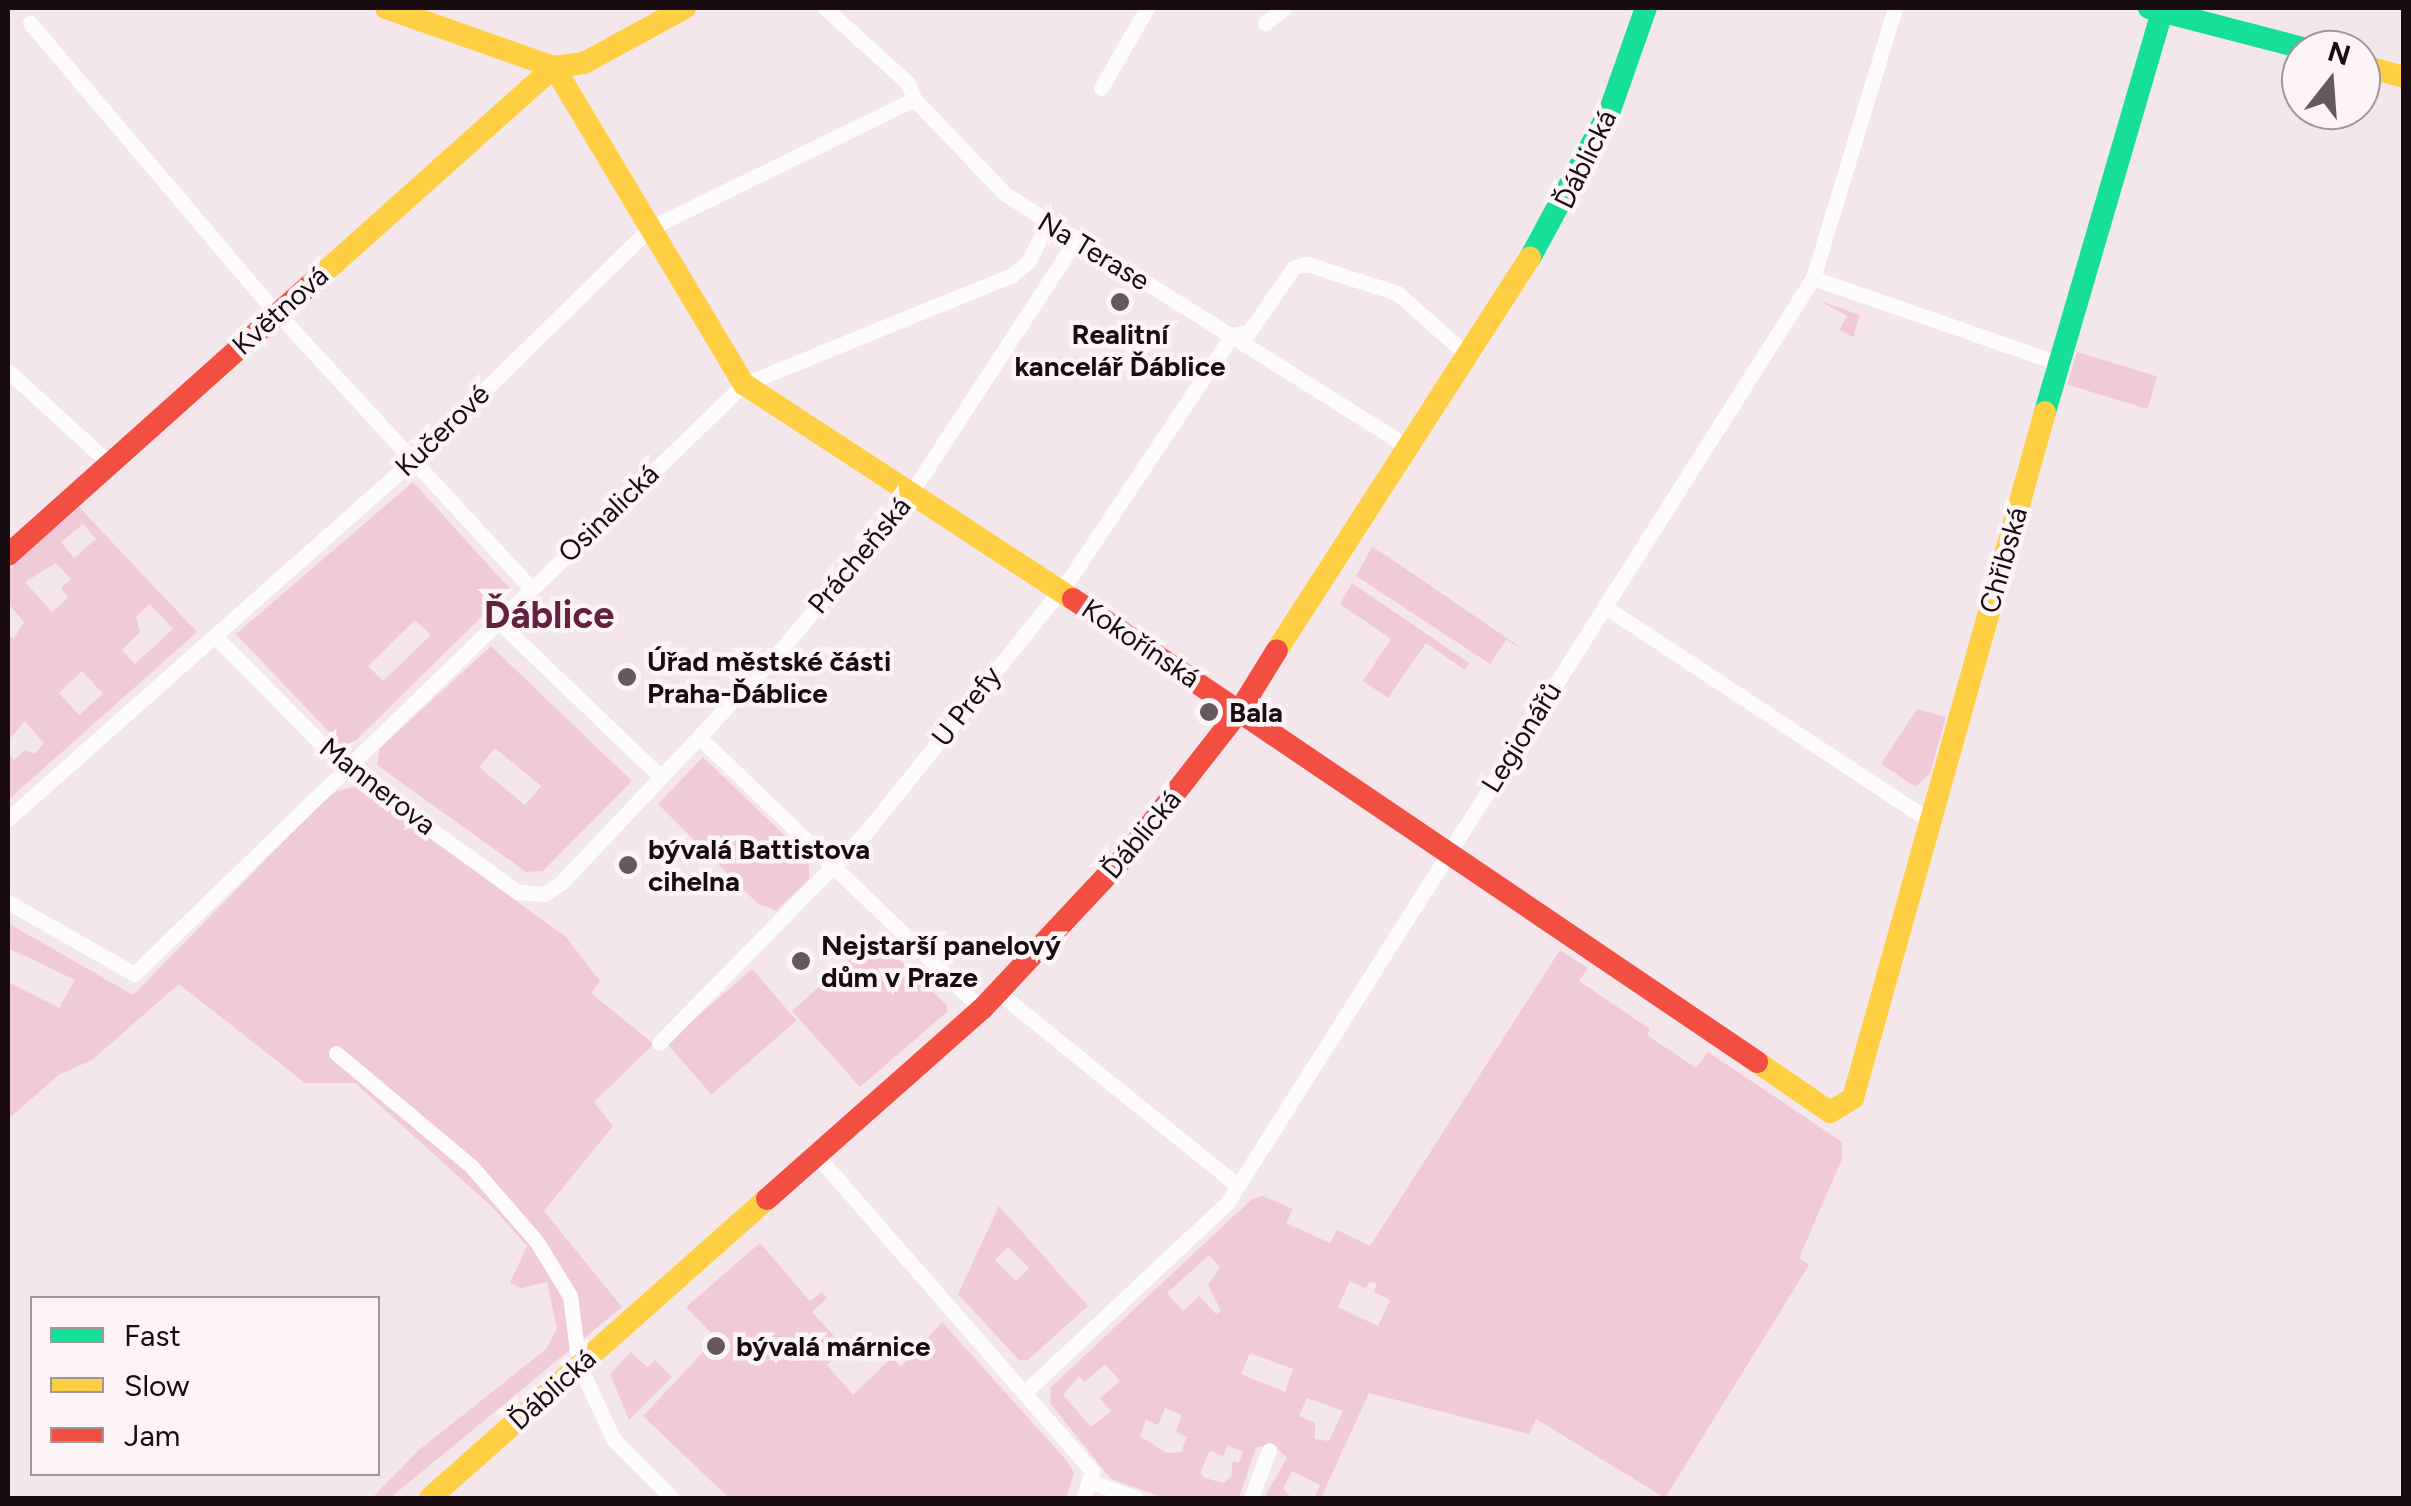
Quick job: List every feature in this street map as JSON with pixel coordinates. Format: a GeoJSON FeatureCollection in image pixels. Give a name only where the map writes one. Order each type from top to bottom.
{"type":"FeatureCollection","features":[{"type":"Feature","properties":{"kind":"street"},"geometry":{"type":"LineString","coordinates":[[386,8],[554,67],[584,63],[685,8]]}},
{"type":"Feature","properties":{"kind":"street","name":"Na Terase"},"geometry":{"type":"LineString","coordinates":[[825,8],[908,83],[914,99],[1005,194],[1406,446]]}},
{"type":"Feature","properties":{"kind":"street"},"geometry":{"type":"LineString","coordinates":[[1101,88],[1147,8]]}},
{"type":"Feature","properties":{"kind":"street"},"geometry":{"type":"LineString","coordinates":[[1265,23],[1284,8]]}},
{"type":"Feature","properties":{"kind":"street","name":"Ďáblická"},"geometry":{"type":"LineString","coordinates":[[430,1498],[819,1158],[991,1001],[1129,852],[1240,710],[1464,352],[1574,187],[1646,8]]}},
{"type":"Feature","properties":{"kind":"street","name":"Legionářů"},"geometry":{"type":"LineString","coordinates":[[1025,1392],[1238,1186],[1813,278],[1895,8]]}},
{"type":"Feature","properties":{"kind":"street"},"geometry":{"type":"LineString","coordinates":[[2158,9],[2281,42]]}},
{"type":"Feature","properties":{"kind":"street","name":"Chřibská"},"geometry":{"type":"LineString","coordinates":[[1840,1111],[1853,1098],[2158,9]]}},
{"type":"Feature","properties":{"kind":"street"},"geometry":{"type":"LineString","coordinates":[[30,23],[278,312],[531,588]]}},
{"type":"Feature","properties":{"kind":"street","name":"Kokořínská"},"geometry":{"type":"LineString","coordinates":[[554,67],[744,384],[1060,588],[1830,1112],[1840,1111]]}},
{"type":"Feature","properties":{"kind":"street","name":"Květnová"},"geometry":{"type":"LineString","coordinates":[[8,554],[554,67]]}},
{"type":"Feature","properties":{"kind":"street","name":"Kučerové"},"geometry":{"type":"LineString","coordinates":[[8,819],[414,459],[650,228],[914,99]]}},
{"type":"Feature","properties":{"kind":"street","name":"Osinalická"},"geometry":{"type":"LineString","coordinates":[[8,902],[134,974],[344,766],[744,384],[1012,276],[1028,262],[1048,223]]}},
{"type":"Feature","properties":{"kind":"street","name":"Prácheňská"},"geometry":{"type":"LineString","coordinates":[[561,883],[699,737],[911,493],[1076,240]]}},
{"type":"Feature","properties":{"kind":"street","name":"U Prefy"},"geometry":{"type":"LineString","coordinates":[[659,1043],[836,869],[1060,588],[1232,336],[1249,332],[1294,267],[1307,264],[1397,293],[1464,352]]}},
{"type":"Feature","properties":{"kind":"street"},"geometry":{"type":"LineString","coordinates":[[1813,278],[2059,363]]}},
{"type":"Feature","properties":{"kind":"street"},"geometry":{"type":"LineString","coordinates":[[8,370],[109,463]]}},
{"type":"Feature","properties":{"kind":"street"},"geometry":{"type":"LineString","coordinates":[[1604,606],[1930,821]]}},
{"type":"Feature","properties":{"kind":"street"},"geometry":{"type":"LineString","coordinates":[[497,620],[661,777]]}},
{"type":"Feature","properties":{"kind":"street","name":"Mannerova"},"geometry":{"type":"LineString","coordinates":[[214,636],[344,766],[518,892],[544,894],[561,883]]}},
{"type":"Feature","properties":{"kind":"street"},"geometry":{"type":"LineString","coordinates":[[699,737],[836,869],[991,1001],[1238,1186]]}},
{"type":"Feature","properties":{"kind":"street"},"geometry":{"type":"LineString","coordinates":[[336,1052],[471,1166],[538,1242],[570,1296],[579,1365],[614,1440],[672,1498]]}},
{"type":"Feature","properties":{"kind":"street"},"geometry":{"type":"LineString","coordinates":[[819,1158],[1025,1392],[1090,1476],[1136,1498]]}},
{"type":"Feature","properties":{"kind":"street"},"geometry":{"type":"LineString","coordinates":[[1251,1498],[1269,1450]]}},
{"type":"Feature","properties":{"kind":"street"},"geometry":{"type":"LineString","coordinates":[[1083,1498],[1090,1476]]}},
{"type":"Feature","properties":{"kind":"shaded area"},"geometry":{"type":"Polygon","coordinates":[[[1820,301],[1860,315],[1853,337],[1839,330],[1847,316],[1820,301]]]}},
{"type":"Feature","properties":{"kind":"shaded area"},"geometry":{"type":"Polygon","coordinates":[[[2077,352],[2157,377],[2147,409],[2067,385],[2077,352]]]}},
{"type":"Feature","properties":{"kind":"shaded area"},"geometry":{"type":"Polygon","coordinates":[[[413,482],[510,589],[346,750],[236,634],[413,482]],[[415,620],[368,666],[383,681],[431,635],[415,620]]]}},
{"type":"Feature","properties":{"kind":"shaded area"},"geometry":{"type":"Polygon","coordinates":[[[79,507],[197,632],[8,800],[8,753],[14,760],[25,750],[35,754],[44,743],[25,721],[8,741],[8,635],[14,638],[24,622],[8,603],[8,570],[79,507]],[[83,524],[61,542],[74,558],[96,539],[83,524]],[[56,563],[25,582],[52,612],[68,598],[61,588],[71,579],[56,563]],[[150,604],[136,617],[140,632],[122,650],[135,664],[173,629],[150,604]],[[82,671],[59,693],[79,715],[103,694],[82,671]]]}},
{"type":"Feature","properties":{"kind":"shaded area"},"geometry":{"type":"Polygon","coordinates":[[[1372,547],[1523,649],[1506,640],[1490,664],[1356,576],[1372,547]]]}},
{"type":"Feature","properties":{"kind":"shaded area"},"geometry":{"type":"Polygon","coordinates":[[[1352,583],[1469,663],[1465,670],[1426,643],[1388,698],[1363,681],[1391,639],[1340,604],[1352,583]]]}},
{"type":"Feature","properties":{"kind":"shaded area"},"geometry":{"type":"Polygon","coordinates":[[[491,646],[632,781],[543,871],[526,872],[377,765],[380,748],[491,646]],[[495,748],[479,767],[525,805],[541,786],[495,748]]]}},
{"type":"Feature","properties":{"kind":"shaded area"},"geometry":{"type":"Polygon","coordinates":[[[1917,709],[1946,717],[1930,773],[1916,787],[1881,764],[1917,709]]]}},
{"type":"Feature","properties":{"kind":"shaded area"},"geometry":{"type":"Polygon","coordinates":[[[703,757],[809,859],[809,879],[776,911],[757,903],[658,804],[703,757]]]}},
{"type":"Feature","properties":{"kind":"shaded area"},"geometry":{"type":"Polygon","coordinates":[[[357,786],[566,937],[600,981],[591,993],[654,1044],[594,1102],[613,1126],[544,1211],[622,1307],[390,1498],[372,1498],[419,1450],[546,1349],[557,1329],[547,1282],[521,1288],[510,1283],[527,1246],[492,1207],[355,1083],[305,1083],[179,984],[92,1060],[60,1074],[8,1119],[8,982],[59,1008],[75,980],[8,948],[8,923],[133,995],[331,793],[357,786]]]}},
{"type":"Feature","properties":{"kind":"shaded area"},"geometry":{"type":"Polygon","coordinates":[[[875,937],[947,1005],[947,1012],[860,1087],[792,1011],[875,937]]]}},
{"type":"Feature","properties":{"kind":"shaded area"},"geometry":{"type":"Polygon","coordinates":[[[1560,950],[1588,968],[1579,981],[1650,1029],[1647,1035],[1696,1068],[1708,1052],[1842,1142],[1842,1159],[1799,1258],[1809,1265],[1665,1498],[1536,1419],[1529,1434],[1369,1393],[1321,1498],[1314,1498],[1320,1485],[1292,1471],[1283,1489],[1292,1498],[1264,1498],[1287,1458],[1274,1445],[1256,1447],[1239,1498],[1165,1498],[1111,1479],[1050,1403],[1051,1387],[1252,1199],[1263,1196],[1293,1209],[1286,1223],[1330,1243],[1337,1230],[1370,1246],[1560,950]],[[1209,1255],[1167,1293],[1183,1311],[1199,1296],[1216,1314],[1221,1311],[1208,1285],[1220,1267],[1209,1255]],[[1350,1281],[1338,1307],[1378,1326],[1390,1300],[1374,1292],[1377,1284],[1370,1281],[1366,1288],[1350,1281]],[[1250,1353],[1241,1374],[1285,1392],[1293,1369],[1250,1353]],[[1105,1364],[1085,1382],[1079,1376],[1063,1395],[1091,1427],[1111,1411],[1100,1398],[1120,1381],[1105,1364]],[[1307,1398],[1299,1416],[1315,1423],[1315,1439],[1329,1441],[1343,1411],[1307,1398]],[[1165,1408],[1158,1425],[1146,1420],[1140,1436],[1166,1453],[1181,1452],[1187,1437],[1176,1432],[1182,1415],[1165,1408]],[[1228,1445],[1223,1456],[1210,1451],[1200,1473],[1223,1483],[1231,1477],[1233,1461],[1239,1463],[1243,1452],[1228,1445]]]}},
{"type":"Feature","properties":{"kind":"shaded area"},"geometry":{"type":"Polygon","coordinates":[[[752,969],[797,1020],[711,1094],[667,1043],[752,969]]]}},
{"type":"Feature","properties":{"kind":"shaded area"},"geometry":{"type":"Polygon","coordinates":[[[999,1206],[1088,1306],[1028,1360],[1019,1360],[958,1294],[999,1206]],[[1008,1247],[995,1260],[1016,1281],[1029,1268],[1008,1247]]]}},
{"type":"Feature","properties":{"kind":"shaded area"},"geometry":{"type":"Polygon","coordinates":[[[760,1243],[810,1301],[822,1292],[827,1298],[812,1312],[845,1348],[827,1365],[853,1395],[892,1357],[901,1367],[942,1322],[1066,1460],[1074,1473],[1066,1498],[729,1498],[643,1416],[716,1338],[686,1307],[760,1243]]]}},
{"type":"Feature","properties":{"kind":"shaded area"},"geometry":{"type":"Polygon","coordinates":[[[631,1352],[647,1367],[655,1360],[672,1377],[629,1420],[610,1374],[631,1352]]]}},
{"type":"Feature","properties":{"kind":"traffic: fast"},"geometry":{"type":"LineString","coordinates":[[1530,258],[1610,110],[1646,8]]}},
{"type":"Feature","properties":{"kind":"traffic: fast"},"geometry":{"type":"LineString","coordinates":[[2149,8],[2281,42]]}},
{"type":"Feature","properties":{"kind":"traffic: fast"},"geometry":{"type":"LineString","coordinates":[[2045,412],[2163,8]]}},
{"type":"Feature","properties":{"kind":"traffic: slow"},"geometry":{"type":"LineString","coordinates":[[386,8],[554,67],[584,63],[685,8]]}},
{"type":"Feature","properties":{"kind":"traffic: slow"},"geometry":{"type":"LineString","coordinates":[[554,67],[744,384],[1073,599]]}},
{"type":"Feature","properties":{"kind":"traffic: slow"},"geometry":{"type":"LineString","coordinates":[[309,286],[554,67]]}},
{"type":"Feature","properties":{"kind":"traffic: slow"},"geometry":{"type":"LineString","coordinates":[[2381,71],[2404,77]]}},
{"type":"Feature","properties":{"kind":"traffic: slow"},"geometry":{"type":"LineString","coordinates":[[1277,650],[1530,258]]}},
{"type":"Feature","properties":{"kind":"traffic: slow"},"geometry":{"type":"LineString","coordinates":[[1757,1062],[1830,1112],[1853,1098],[2045,412]]}},
{"type":"Feature","properties":{"kind":"traffic: slow"},"geometry":{"type":"LineString","coordinates":[[430,1498],[767,1199]]}},
{"type":"Feature","properties":{"kind":"traffic: jam"},"geometry":{"type":"LineString","coordinates":[[8,555],[309,286]]}},
{"type":"Feature","properties":{"kind":"traffic: jam"},"geometry":{"type":"LineString","coordinates":[[1073,599],[1757,1062]]}},
{"type":"Feature","properties":{"kind":"traffic: jam"},"geometry":{"type":"LineString","coordinates":[[767,1199],[982,1009],[1129,852],[1240,710],[1277,650]]}},
{"type":"Feature","properties":{"kind":"place","name":"Realitní kancelář Ďáblice"},"geometry":{"type":"Point","coordinates":[1120,302]}},
{"type":"Feature","properties":{"kind":"place","name":"Úřad městské části Praha-Ďáblice"},"geometry":{"type":"Point","coordinates":[627,677]}},
{"type":"Feature","properties":{"kind":"place","name":"Bala"},"geometry":{"type":"Point","coordinates":[1209,712]}},
{"type":"Feature","properties":{"kind":"place","name":"bývalá Battistova cihelna"},"geometry":{"type":"Point","coordinates":[628,865]}},
{"type":"Feature","properties":{"kind":"place","name":"Nejstarší panelový dům v Praze"},"geometry":{"type":"Point","coordinates":[801,961]}},
{"type":"Feature","properties":{"kind":"place","name":"bývalá márnice"},"geometry":{"type":"Point","coordinates":[716,1346]}},
{"type":"Feature","properties":{"kind":"district","name":"Ďáblice"},"geometry":{"type":"Point","coordinates":[549,616]}}]}
